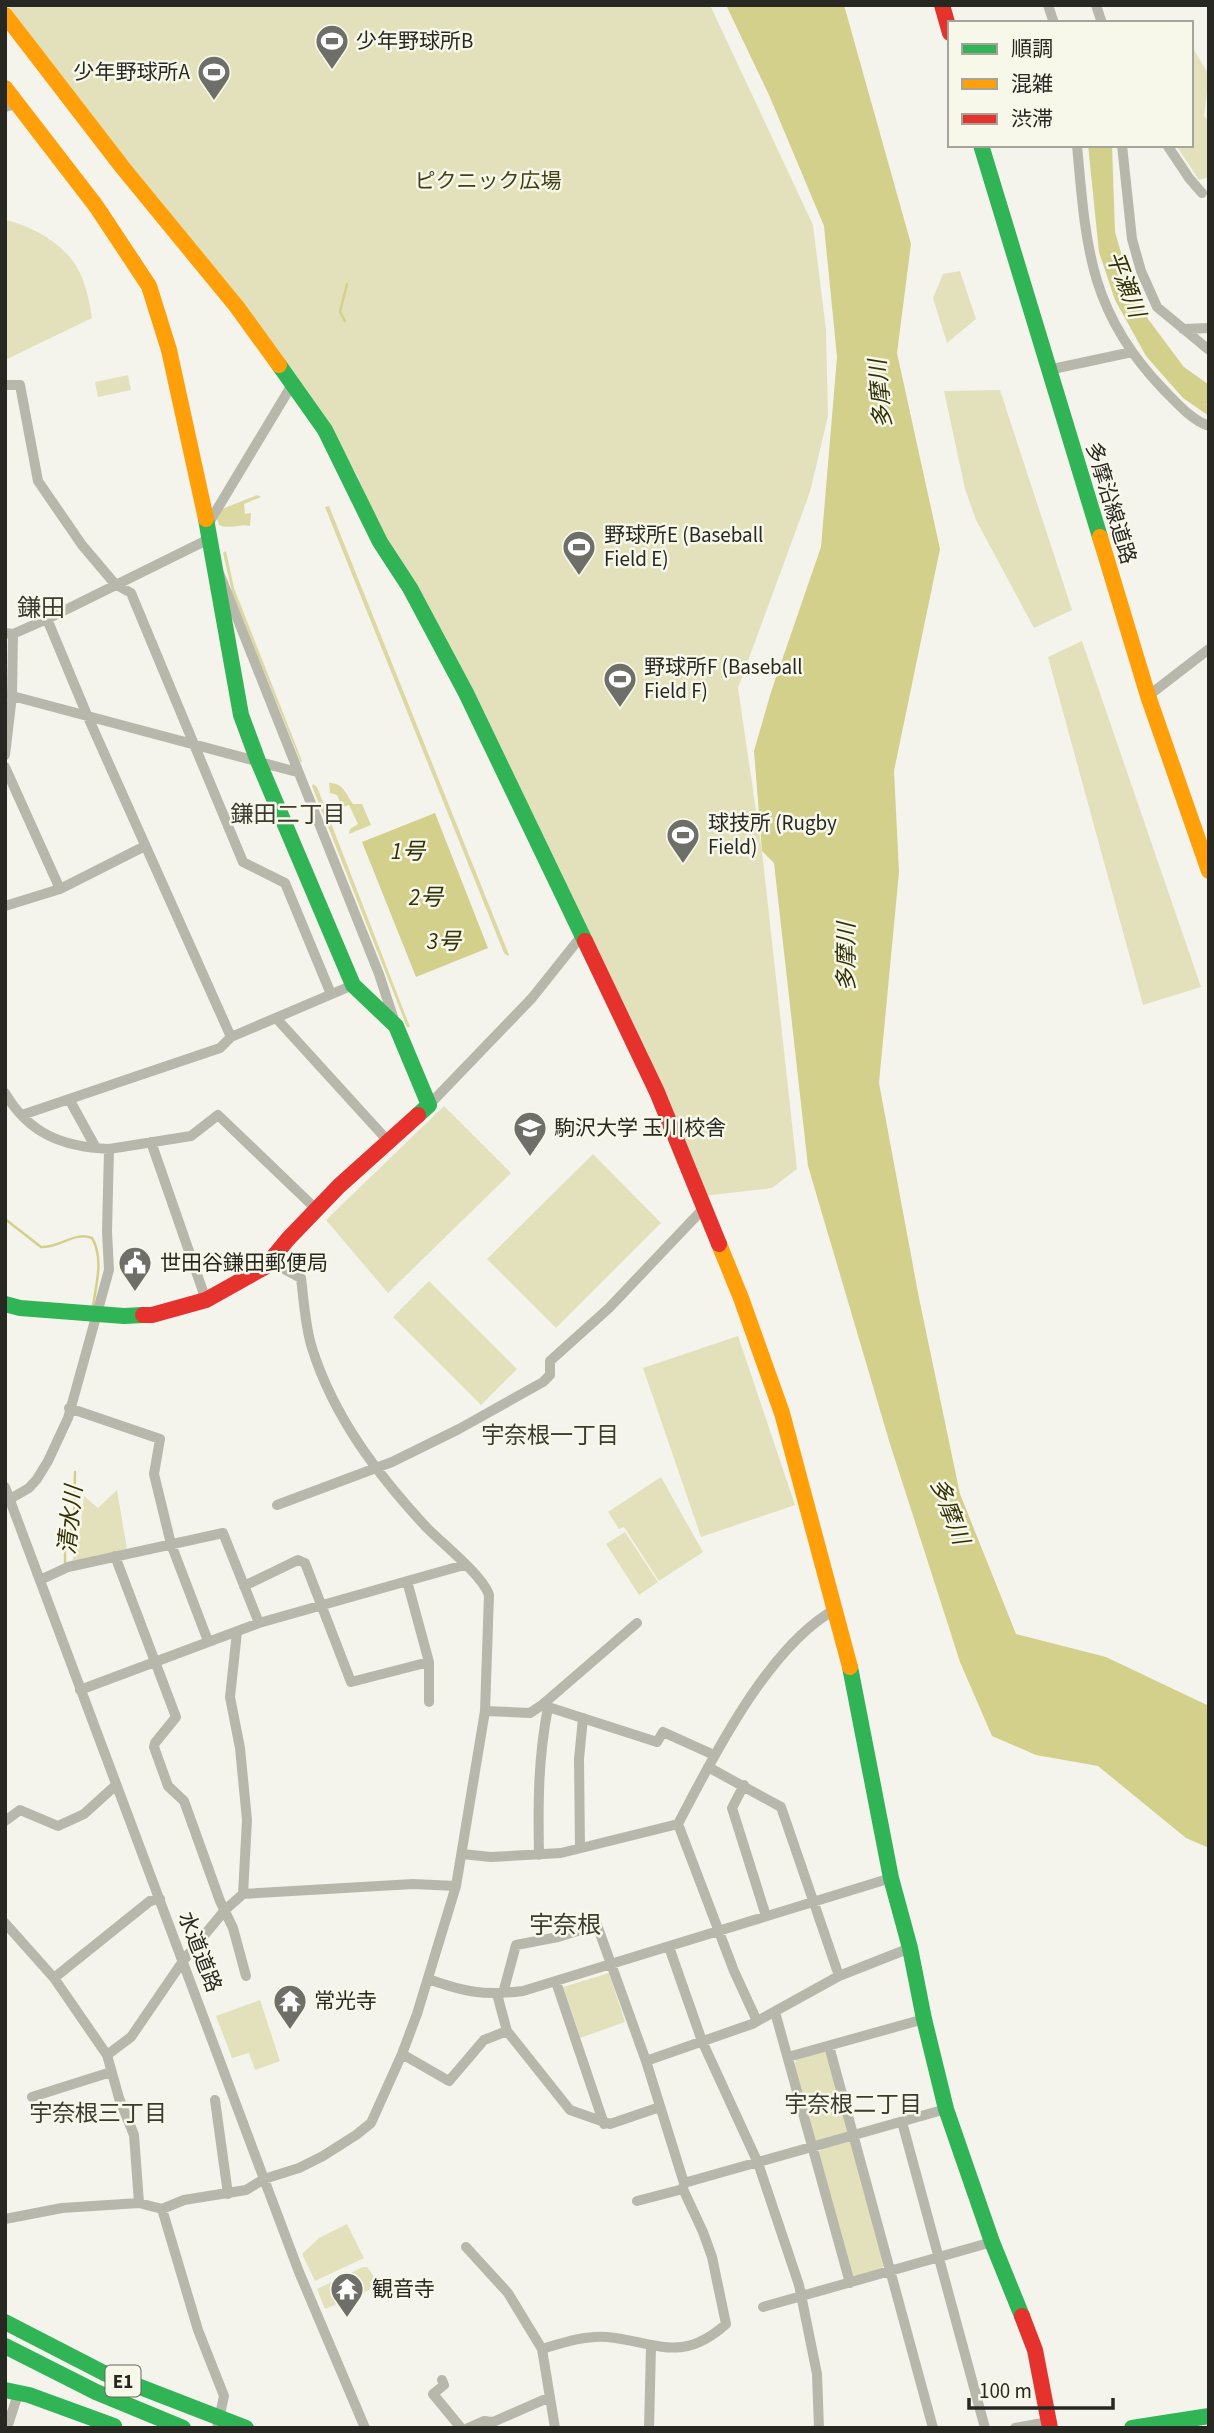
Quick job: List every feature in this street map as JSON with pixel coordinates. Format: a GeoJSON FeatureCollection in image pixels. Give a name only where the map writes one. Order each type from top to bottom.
{"type":"FeatureCollection","features":[{"type":"Feature","properties":{"kind":"main road"},"geometry":{"type":"LineString","coordinates":[[942,5],[948,26]]}},
{"type":"Feature","properties":{"kind":"main road"},"geometry":{"type":"LineString","coordinates":[[5,15],[123,168],[237,307],[325,430],[380,542],[410,588],[466,693],[657,1092],[741,1298],[782,1413],[848,1656],[891,1878],[910,1948],[946,2109],[992,2242],[1035,2350],[1049,2425]]}},
{"type":"Feature","properties":{"kind":"main road"},"geometry":{"type":"LineString","coordinates":[[5,88],[10,105],[96,206],[149,286],[169,350],[208,533],[241,715],[353,985],[396,1026],[429,1105],[316,1209],[265,1267],[206,1300],[152,1315],[97,1314],[20,1308],[5,1304]]}},
{"type":"Feature","properties":{"kind":"main road","name":"多摩沿線道路"},"geometry":{"type":"LineString","coordinates":[[982,147],[1148,696],[1209,871]]}},
{"type":"Feature","properties":{"kind":"main road","name":"E1"},"geometry":{"type":"LineString","coordinates":[[5,2322],[104,2374],[246,2428]]}},
{"type":"Feature","properties":{"kind":"main road","name":"E1"},"geometry":{"type":"LineString","coordinates":[[5,2346],[96,2392],[183,2428]]}},
{"type":"Feature","properties":{"kind":"main road"},"geometry":{"type":"LineString","coordinates":[[12,2392],[115,2427]]}},
{"type":"Feature","properties":{"kind":"main road"},"geometry":{"type":"LineString","coordinates":[[1132,2428],[1209,2416]]}},
{"type":"Feature","properties":{"kind":"street"},"geometry":{"type":"LineString","coordinates":[[1077,147],[1085,233],[1091,264],[1116,331],[1176,402],[1202,424],[1209,426]]}},
{"type":"Feature","properties":{"kind":"street"},"geometry":{"type":"LineString","coordinates":[[1122,147],[1132,239],[1141,271],[1157,307],[1209,350]]}},
{"type":"Feature","properties":{"kind":"street"},"geometry":{"type":"LineString","coordinates":[[1168,147],[1202,193]]}},
{"type":"Feature","properties":{"kind":"street"},"geometry":{"type":"LineString","coordinates":[[1182,329],[1209,328]]}},
{"type":"Feature","properties":{"kind":"street"},"geometry":{"type":"LineString","coordinates":[[1048,370],[1132,352]]}},
{"type":"Feature","properties":{"kind":"street"},"geometry":{"type":"LineString","coordinates":[[5,755],[9,634],[47,619],[116,584],[208,533],[293,383]]}},
{"type":"Feature","properties":{"kind":"street"},"geometry":{"type":"LineString","coordinates":[[5,385],[20,385],[38,481],[82,545],[116,584],[131,593],[243,862],[285,883],[331,994]]}},
{"type":"Feature","properties":{"kind":"street"},"geometry":{"type":"LineString","coordinates":[[213,564],[379,974],[396,1026]]}},
{"type":"Feature","properties":{"kind":"street"},"geometry":{"type":"LineString","coordinates":[[47,619],[231,1037]]}},
{"type":"Feature","properties":{"kind":"street"},"geometry":{"type":"LineString","coordinates":[[1148,696],[1209,649]]}},
{"type":"Feature","properties":{"kind":"street"},"geometry":{"type":"LineString","coordinates":[[9,695],[297,772]]}},
{"type":"Feature","properties":{"kind":"street"},"geometry":{"type":"LineString","coordinates":[[5,767],[61,889]]}},
{"type":"Feature","properties":{"kind":"street"},"geometry":{"type":"LineString","coordinates":[[5,906],[61,889],[145,846]]}},
{"type":"Feature","properties":{"kind":"street"},"geometry":{"type":"LineString","coordinates":[[429,1105],[532,998],[583,934]]}},
{"type":"Feature","properties":{"kind":"street"},"geometry":{"type":"LineString","coordinates":[[22,1115],[220,1048],[231,1037],[353,985]]}},
{"type":"Feature","properties":{"kind":"street"},"geometry":{"type":"LineString","coordinates":[[276,1018],[388,1141]]}},
{"type":"Feature","properties":{"kind":"street"},"geometry":{"type":"LineString","coordinates":[[5,1093],[33,1126],[67,1145],[96,1148],[109,1149],[191,1136],[218,1115],[316,1209]]}},
{"type":"Feature","properties":{"kind":"street"},"geometry":{"type":"LineString","coordinates":[[69,1099],[96,1148]]}},
{"type":"Feature","properties":{"kind":"street"},"geometry":{"type":"LineString","coordinates":[[151,1142],[206,1300]]}},
{"type":"Feature","properties":{"kind":"street"},"geometry":{"type":"LineString","coordinates":[[10,1499],[29,1488],[37,1479],[68,1418],[109,1270],[109,1149]]}},
{"type":"Feature","properties":{"kind":"street"},"geometry":{"type":"LineString","coordinates":[[277,1505],[392,1462],[459,1429],[543,1382],[550,1375],[550,1361],[609,1308],[703,1209]]}},
{"type":"Feature","properties":{"kind":"street"},"geometry":{"type":"LineString","coordinates":[[5,2218],[62,2208],[139,2203],[162,2209],[184,2200],[246,2190],[264,2179],[299,2168],[323,2156],[356,2135],[371,2123],[402,2054],[456,1886],[485,1711],[489,1595],[486,1588],[374,1468],[343,1419],[325,1382],[311,1345],[301,1278],[270,1261]]}},
{"type":"Feature","properties":{"kind":"street"},"geometry":{"type":"LineString","coordinates":[[69,1408],[160,1439],[154,1475],[171,1544],[208,1641]]}},
{"type":"Feature","properties":{"kind":"street","name":"水道道路"},"geometry":{"type":"LineString","coordinates":[[5,1487],[299,2272],[365,2428]]}},
{"type":"Feature","properties":{"kind":"street"},"geometry":{"type":"LineString","coordinates":[[40,1580],[68,1567],[223,1533],[259,1623]]}},
{"type":"Feature","properties":{"kind":"street"},"geometry":{"type":"LineString","coordinates":[[115,1556],[176,1717],[154,1747],[168,1786],[184,1801],[220,1901],[233,1928],[246,1976]]}},
{"type":"Feature","properties":{"kind":"street"},"geometry":{"type":"LineString","coordinates":[[244,1586],[298,1560],[305,1563],[351,1682],[429,1662]]}},
{"type":"Feature","properties":{"kind":"street"},"geometry":{"type":"LineString","coordinates":[[80,1690],[259,1623],[464,1565]]}},
{"type":"Feature","properties":{"kind":"street"},"geometry":{"type":"LineString","coordinates":[[407,1581],[429,1662],[429,1702]]}},
{"type":"Feature","properties":{"kind":"street"},"geometry":{"type":"LineString","coordinates":[[463,1854],[491,1857],[561,1853],[678,1824],[714,1755],[763,1678],[821,1617],[836,1609]]}},
{"type":"Feature","properties":{"kind":"street"},"geometry":{"type":"LineString","coordinates":[[485,1711],[530,1713],[545,1706],[637,1623]]}},
{"type":"Feature","properties":{"kind":"street"},"geometry":{"type":"LineString","coordinates":[[236,1632],[230,1697],[240,1748],[247,1820],[243,1894]]}},
{"type":"Feature","properties":{"kind":"street"},"geometry":{"type":"LineString","coordinates":[[545,1706],[657,1742],[663,1732],[714,1755]]}},
{"type":"Feature","properties":{"kind":"street"},"geometry":{"type":"LineString","coordinates":[[539,1856],[537,1787],[545,1706]]}},
{"type":"Feature","properties":{"kind":"street"},"geometry":{"type":"LineString","coordinates":[[580,1848],[579,1759],[583,1718]]}},
{"type":"Feature","properties":{"kind":"street"},"geometry":{"type":"LineString","coordinates":[[708,1767],[781,1807],[839,1976]]}},
{"type":"Feature","properties":{"kind":"street"},"geometry":{"type":"LineString","coordinates":[[5,1821],[20,1810],[58,1826],[84,1814],[116,1785]]}},
{"type":"Feature","properties":{"kind":"street"},"geometry":{"type":"LineString","coordinates":[[744,1785],[732,1808],[766,1916]]}},
{"type":"Feature","properties":{"kind":"street"},"geometry":{"type":"LineString","coordinates":[[678,1824],[757,2021]]}},
{"type":"Feature","properties":{"kind":"street"},"geometry":{"type":"LineString","coordinates":[[428,1979],[463,1992],[500,1994],[523,1991],[891,1878]]}},
{"type":"Feature","properties":{"kind":"street"},"geometry":{"type":"LineString","coordinates":[[107,2055],[131,2037],[183,1961],[225,1910],[243,1894],[413,1884],[456,1886]]}},
{"type":"Feature","properties":{"kind":"street"},"geometry":{"type":"LineString","coordinates":[[54,1978],[150,1901],[160,1899]]}},
{"type":"Feature","properties":{"kind":"street"},"geometry":{"type":"LineString","coordinates":[[5,1923],[54,1978],[107,2055],[119,2098],[134,2135],[139,2203]]}},
{"type":"Feature","properties":{"kind":"street"},"geometry":{"type":"LineString","coordinates":[[542,2350],[559,2344],[605,2337],[651,2347],[691,2347],[726,2324],[712,2257],[684,2186],[660,2107],[646,2062],[597,1924],[558,1937],[516,1945],[500,1994],[507,2031],[570,2110],[610,2124],[660,2107]]}},
{"type":"Feature","properties":{"kind":"street"},"geometry":{"type":"LineString","coordinates":[[669,1947],[702,2041],[758,2163],[803,2297],[817,2374],[819,2428]]}},
{"type":"Feature","properties":{"kind":"street"},"geometry":{"type":"LineString","coordinates":[[646,2062],[757,2021],[839,1976],[910,1948]]}},
{"type":"Feature","properties":{"kind":"street"},"geometry":{"type":"LineString","coordinates":[[556,1982],[604,2124]]}},
{"type":"Feature","properties":{"kind":"street"},"geometry":{"type":"LineString","coordinates":[[775,2012],[850,2283]]}},
{"type":"Feature","properties":{"kind":"street"},"geometry":{"type":"LineString","coordinates":[[788,2057],[924,2019]]}},
{"type":"Feature","properties":{"kind":"street"},"geometry":{"type":"LineString","coordinates":[[402,2054],[449,2081],[484,2040],[507,2031]]}},
{"type":"Feature","properties":{"kind":"street"},"geometry":{"type":"LineString","coordinates":[[829,2046],[933,2428]]}},
{"type":"Feature","properties":{"kind":"street"},"geometry":{"type":"LineString","coordinates":[[32,2097],[111,2072]]}},
{"type":"Feature","properties":{"kind":"street"},"geometry":{"type":"LineString","coordinates":[[215,2100],[228,2194]]}},
{"type":"Feature","properties":{"kind":"street"},"geometry":{"type":"LineString","coordinates":[[637,2201],[946,2109]]}},
{"type":"Feature","properties":{"kind":"street"},"geometry":{"type":"LineString","coordinates":[[902,2122],[985,2428]]}},
{"type":"Feature","properties":{"kind":"street"},"geometry":{"type":"LineString","coordinates":[[162,2209],[198,2330],[224,2396],[217,2428]]}},
{"type":"Feature","properties":{"kind":"street"},"geometry":{"type":"LineString","coordinates":[[763,2307],[992,2242]]}},
{"type":"Feature","properties":{"kind":"street"},"geometry":{"type":"LineString","coordinates":[[466,2247],[508,2293],[542,2350],[555,2428]]}},
{"type":"Feature","properties":{"kind":"street"},"geometry":{"type":"LineString","coordinates":[[649,2428],[651,2347]]}},
{"type":"Feature","properties":{"kind":"street"},"geometry":{"type":"LineString","coordinates":[[442,2380],[444,2385],[433,2394],[461,2428]]}},
{"type":"Feature","properties":{"kind":"street"},"geometry":{"type":"LineString","coordinates":[[7,2428],[12,2392]]}},
{"type":"Feature","properties":{"kind":"street"},"geometry":{"type":"LineString","coordinates":[[468,2428],[484,2420],[493,2422],[550,2397]]}},
{"type":"Feature","properties":{"kind":"street"},"geometry":{"type":"LineString","coordinates":[[1015,2428],[1049,2425]]}},
{"type":"Feature","properties":{"kind":"green space","name":"ピクニック広場"},"geometry":{"type":"Polygon","coordinates":[[[8,5],[710,5],[813,225],[826,330],[828,416],[810,492],[738,688],[762,851],[797,1169],[772,1188],[703,1196],[378,527],[357,475],[326,421],[135,176],[8,5]]]}},
{"type":"Feature","properties":{"kind":"green space"},"geometry":{"type":"Polygon","coordinates":[[[1193,48],[1209,75],[1204,116],[1209,122],[1209,177],[1199,180],[1177,147],[1193,147],[1193,48]]]}},
{"type":"Feature","properties":{"kind":"green space"},"geometry":{"type":"Polygon","coordinates":[[[5,220],[41,234],[71,259],[83,279],[92,318],[5,360],[5,220]]]}},
{"type":"Feature","properties":{"kind":"green space"},"geometry":{"type":"Polygon","coordinates":[[[960,271],[976,319],[947,343],[933,298],[943,274],[960,271]]]}},
{"type":"Feature","properties":{"kind":"green space"},"geometry":{"type":"Polygon","coordinates":[[[128,375],[131,390],[98,397],[95,382],[128,375]]]}},
{"type":"Feature","properties":{"kind":"green space"},"geometry":{"type":"Polygon","coordinates":[[[1000,390],[1072,610],[1034,628],[976,520],[965,489],[944,391],[1000,390]]]}},
{"type":"Feature","properties":{"kind":"green space"},"geometry":{"type":"Polygon","coordinates":[[[1082,641],[1201,987],[1143,1005],[1048,657],[1082,641]]]}},
{"type":"Feature","properties":{"kind":"green space"},"geometry":{"type":"Polygon","coordinates":[[[444,1106],[511,1173],[388,1293],[326,1220],[444,1106]]]}},
{"type":"Feature","properties":{"kind":"green space"},"geometry":{"type":"Polygon","coordinates":[[[593,1154],[661,1223],[556,1328],[487,1259],[593,1154]]]}},
{"type":"Feature","properties":{"kind":"green space"},"geometry":{"type":"Polygon","coordinates":[[[429,1281],[517,1369],[481,1405],[393,1317],[429,1281]]]}},
{"type":"Feature","properties":{"kind":"green space"},"geometry":{"type":"Polygon","coordinates":[[[738,1336],[795,1505],[701,1537],[643,1368],[738,1336]]]}},
{"type":"Feature","properties":{"kind":"green space"},"geometry":{"type":"Polygon","coordinates":[[[661,1477],[703,1552],[659,1581],[624,1527],[619,1529],[608,1512],[661,1477]]]}},
{"type":"Feature","properties":{"kind":"green space"},"geometry":{"type":"Polygon","coordinates":[[[117,1490],[127,1549],[72,1562],[79,1537],[84,1496],[98,1508],[117,1490]]]}},
{"type":"Feature","properties":{"kind":"green space"},"geometry":{"type":"Polygon","coordinates":[[[625,1532],[658,1582],[639,1595],[606,1544],[625,1532]]]}},
{"type":"Feature","properties":{"kind":"green space"},"geometry":{"type":"Polygon","coordinates":[[[609,1973],[625,2022],[580,2038],[563,1987],[609,1973]]]}},
{"type":"Feature","properties":{"kind":"green space"},"geometry":{"type":"Polygon","coordinates":[[[260,2000],[280,2061],[255,2070],[249,2053],[232,2058],[216,2016],[260,2000]]]}},
{"type":"Feature","properties":{"kind":"green space"},"geometry":{"type":"Polygon","coordinates":[[[823,2051],[828,2054],[848,2129],[846,2134],[818,2142],[814,2139],[794,2064],[797,2059],[823,2051]]]}},
{"type":"Feature","properties":{"kind":"green space"},"geometry":{"type":"Polygon","coordinates":[[[847,2141],[853,2144],[885,2265],[864,2276],[851,2275],[818,2154],[821,2149],[847,2141]]]}},
{"type":"Feature","properties":{"kind":"green space"},"geometry":{"type":"Polygon","coordinates":[[[347,2224],[364,2258],[315,2281],[302,2254],[319,2238],[347,2224]]]}},
{"type":"Feature","properties":{"kind":"green space"},"geometry":{"type":"Polygon","coordinates":[[[367,2267],[380,2285],[325,2309],[317,2289],[367,2267]]]}},
{"type":"Feature","properties":{"kind":"shaded area"},"geometry":{"type":"Polygon","coordinates":[[[257,495],[261,497],[244,504],[245,514],[251,513],[250,526],[219,525],[217,519],[222,509],[257,495]]]}},
{"type":"Feature","properties":{"kind":"shaded area"},"geometry":{"type":"Polygon","coordinates":[[[329,506],[508,956],[504,953],[325,507],[329,506]]]}},
{"type":"Feature","properties":{"kind":"shaded area"},"geometry":{"type":"Polygon","coordinates":[[[226,551],[234,588],[301,763],[232,592],[223,553],[226,551]]]}},
{"type":"Feature","properties":{"kind":"shaded area"},"geometry":{"type":"Polygon","coordinates":[[[329,783],[341,787],[353,804],[362,804],[371,825],[349,834],[350,829],[358,824],[349,805],[342,807],[337,795],[330,793],[329,783]]]}},
{"type":"Feature","properties":{"kind":"shaded area"},"geometry":{"type":"Polygon","coordinates":[[[313,784],[317,787],[410,1027],[407,1027],[313,784]]]}},
{"type":"Feature","properties":{"kind":"water","name":"多摩川"},"geometry":{"type":"Polygon","coordinates":[[[726,5],[844,5],[911,244],[897,353],[940,549],[894,771],[899,872],[879,1083],[919,1298],[960,1494],[1016,1634],[1106,1657],[1209,1706],[1209,1848],[1186,1838],[1098,1766],[1036,1755],[992,1736],[960,1662],[890,1444],[808,1166],[774,863],[762,851],[754,751],[771,692],[821,547],[837,357],[824,226],[769,95],[726,5]]]}},
{"type":"Feature","properties":{"kind":"water"},"geometry":{"type":"Polygon","coordinates":[[[1088,147],[1112,147],[1115,232],[1131,287],[1150,323],[1156,352],[1185,387],[1209,407],[1209,416],[1183,398],[1146,356],[1115,300],[1099,252],[1088,147]]]}},
{"type":"Feature","properties":{"kind":"water"},"geometry":{"type":"Polygon","coordinates":[[[435,813],[488,948],[416,977],[362,842],[435,813]]]}},
{"type":"Feature","properties":{"kind":"waterway"},"geometry":{"type":"LineString","coordinates":[[345,321],[340,312],[347,284]]}},
{"type":"Feature","properties":{"kind":"waterway","name":"平瀬川"},"geometry":{"type":"LineString","coordinates":[[1142,326],[1177,373],[1209,396]]}},
{"type":"Feature","properties":{"kind":"waterway","name":"清水川"},"geometry":{"type":"LineString","coordinates":[[5,1219],[41,1247],[73,1238],[92,1238],[98,1254],[93,1306]]}},
{"type":"Feature","properties":{"kind":"waterway","name":"清水川"},"geometry":{"type":"LineString","coordinates":[[65,1565],[65,1550],[74,1520],[75,1472]]}},
{"type":"Feature","properties":{"kind":"traffic: fast"},"geometry":{"type":"LineString","coordinates":[[982,147],[1100,537]]}},
{"type":"Feature","properties":{"kind":"traffic: fast"},"geometry":{"type":"LineString","coordinates":[[279,365],[325,430],[380,542],[410,588],[466,693],[585,941]]}},
{"type":"Feature","properties":{"kind":"traffic: fast"},"geometry":{"type":"LineString","coordinates":[[206,519],[241,715],[353,985],[396,1026],[429,1105],[418,1115]]}},
{"type":"Feature","properties":{"kind":"traffic: fast"},"geometry":{"type":"LineString","coordinates":[[5,1304],[20,1308],[143,1315]]}},
{"type":"Feature","properties":{"kind":"traffic: fast"},"geometry":{"type":"LineString","coordinates":[[850,1667],[891,1878],[910,1948],[946,2109],[992,2242],[1022,2316]]}},
{"type":"Feature","properties":{"kind":"traffic: fast"},"geometry":{"type":"LineString","coordinates":[[5,2322],[104,2373],[246,2428]]}},
{"type":"Feature","properties":{"kind":"traffic: fast"},"geometry":{"type":"LineString","coordinates":[[5,2346],[96,2392],[183,2428]]}},
{"type":"Feature","properties":{"kind":"traffic: fast"},"geometry":{"type":"LineString","coordinates":[[5,2390],[29,2395],[114,2426]]}},
{"type":"Feature","properties":{"kind":"traffic: fast"},"geometry":{"type":"LineString","coordinates":[[1132,2428],[1209,2416]]}},
{"type":"Feature","properties":{"kind":"traffic: slow"},"geometry":{"type":"LineString","coordinates":[[5,15],[123,168],[237,307],[279,365]]}},
{"type":"Feature","properties":{"kind":"traffic: slow"},"geometry":{"type":"LineString","coordinates":[[5,88],[96,206],[149,286],[169,350],[206,519]]}},
{"type":"Feature","properties":{"kind":"traffic: slow"},"geometry":{"type":"LineString","coordinates":[[1100,537],[1148,696],[1209,871]]}},
{"type":"Feature","properties":{"kind":"traffic: slow"},"geometry":{"type":"LineString","coordinates":[[719,1244],[782,1413],[850,1667]]}},
{"type":"Feature","properties":{"kind":"traffic: jam"},"geometry":{"type":"LineString","coordinates":[[942,5],[948,26]]}},
{"type":"Feature","properties":{"kind":"traffic: jam"},"geometry":{"type":"LineString","coordinates":[[585,941],[657,1092],[719,1244]]}},
{"type":"Feature","properties":{"kind":"traffic: jam"},"geometry":{"type":"LineString","coordinates":[[143,1315],[206,1300],[265,1267],[339,1186],[418,1115]]}},
{"type":"Feature","properties":{"kind":"traffic: jam"},"geometry":{"type":"LineString","coordinates":[[1022,2316],[1035,2350],[1050,2428]]}},
{"type":"Feature","properties":{"kind":"place","name":"少年野球所B"},"geometry":{"type":"Point","coordinates":[332,71]}},
{"type":"Feature","properties":{"kind":"place","name":"少年野球所A"},"geometry":{"type":"Point","coordinates":[214,102]}},
{"type":"Feature","properties":{"kind":"place","name":"野球所E (Baseball Field E)"},"geometry":{"type":"Point","coordinates":[579,577]}},
{"type":"Feature","properties":{"kind":"place","name":"野球所F (Baseball Field F)"},"geometry":{"type":"Point","coordinates":[620,709]}},
{"type":"Feature","properties":{"kind":"place","name":"球技所 (Rugby Field)"},"geometry":{"type":"Point","coordinates":[683,865]}},
{"type":"Feature","properties":{"kind":"place","name":"駒沢大学 玉川校舎"},"geometry":{"type":"Point","coordinates":[530,1158]}},
{"type":"Feature","properties":{"kind":"place","name":"世田谷鎌田郵便局"},"geometry":{"type":"Point","coordinates":[135,1293]}},
{"type":"Feature","properties":{"kind":"place","name":"常光寺"},"geometry":{"type":"Point","coordinates":[290,2031]}},
{"type":"Feature","properties":{"kind":"place","name":"観音寺"},"geometry":{"type":"Point","coordinates":[347,2319]}},
{"type":"Feature","properties":{"kind":"district","name":"鎌田"},"geometry":{"type":"Point","coordinates":[41,608]}},
{"type":"Feature","properties":{"kind":"district","name":"鎌田二丁目"},"geometry":{"type":"Point","coordinates":[288,814]}},
{"type":"Feature","properties":{"kind":"district","name":"宇奈根一丁目"},"geometry":{"type":"Point","coordinates":[550,1435]}},
{"type":"Feature","properties":{"kind":"district","name":"宇奈根"},"geometry":{"type":"Point","coordinates":[565,1925]}},
{"type":"Feature","properties":{"kind":"district","name":"宇奈根二丁目"},"geometry":{"type":"Point","coordinates":[853,2104]}},
{"type":"Feature","properties":{"kind":"district","name":"宇奈根三丁目"},"geometry":{"type":"Point","coordinates":[98,2113]}},
{"type":"Feature","properties":{"kind":"water label","name":"1号"},"geometry":{"type":"Point","coordinates":[408,851]}},
{"type":"Feature","properties":{"kind":"water label","name":"2号"},"geometry":{"type":"Point","coordinates":[426,897]}},
{"type":"Feature","properties":{"kind":"water label","name":"3号"},"geometry":{"type":"Point","coordinates":[444,941]}}]}
